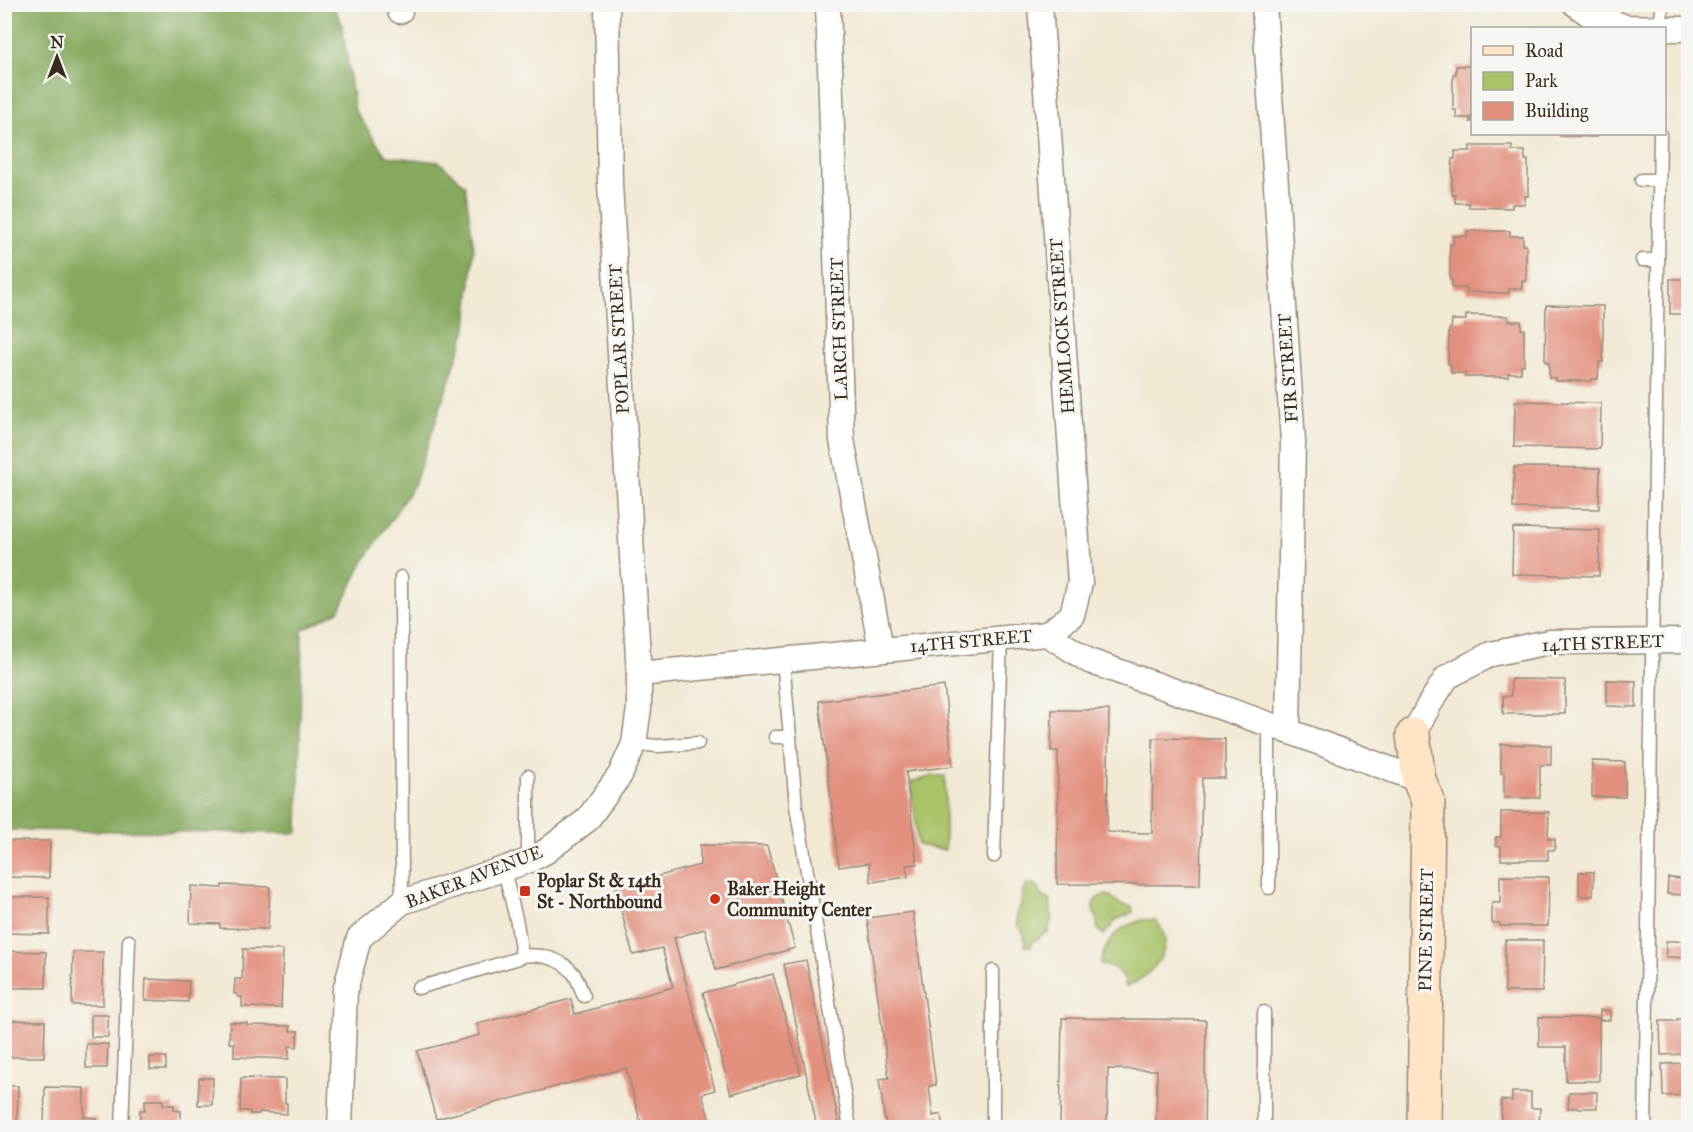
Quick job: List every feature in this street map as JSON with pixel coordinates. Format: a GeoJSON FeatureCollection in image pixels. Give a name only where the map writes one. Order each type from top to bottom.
{"type":"FeatureCollection","features":[{"type":"Feature","properties":{"kind":"street","name":"POPLAR STREET"},"geometry":{"type":"LineString","coordinates":[[607,4],[610,184],[639,674]]}},
{"type":"Feature","properties":{"kind":"street","name":"LARCH STREET"},"geometry":{"type":"LineString","coordinates":[[828,4],[842,440],[881,649]]}},
{"type":"Feature","properties":{"kind":"street","name":"HEMLOCK STREET"},"geometry":{"type":"LineString","coordinates":[[1040,4],[1080,583],[1072,615],[1047,634]]}},
{"type":"Feature","properties":{"kind":"street","name":"FIR STREET"},"geometry":{"type":"LineString","coordinates":[[1264,4],[1293,442],[1279,728]]}},
{"type":"Feature","properties":{"kind":"street"},"geometry":{"type":"LineString","coordinates":[[1575,4],[1589,14],[1626,27]]}},
{"type":"Feature","properties":{"kind":"street"},"geometry":{"type":"LineString","coordinates":[[1666,28],[1689,29]]}},
{"type":"Feature","properties":{"kind":"street","name":"14TH STREET"},"geometry":{"type":"LineString","coordinates":[[639,674],[1047,634],[1089,662],[1279,728],[1419,780]]}},
{"type":"Feature","properties":{"kind":"street","name":"14TH STREET"},"geometry":{"type":"LineString","coordinates":[[1413,735],[1429,705],[1448,677],[1491,654],[1549,642],[1689,641]]}},
{"type":"Feature","properties":{"kind":"street","name":"BAKER AVENUE"},"geometry":{"type":"LineString","coordinates":[[340,1128],[345,991],[359,938],[402,902],[528,861],[545,852],[587,820],[620,775],[634,744],[639,708],[639,674]]}},
{"type":"Feature","properties":{"kind":"street","name":"PINE STREET"},"geometry":{"type":"LineString","coordinates":[[1413,735],[1419,780],[1428,801],[1424,1128]]}},
{"type":"Feature","properties":{"kind":"lane"},"geometry":{"type":"LineString","coordinates":[[1662,4],[1663,27]]}},
{"type":"Feature","properties":{"kind":"lane"},"geometry":{"type":"LineString","coordinates":[[1645,1128],[1660,135]]}},
{"type":"Feature","properties":{"kind":"lane"},"geometry":{"type":"LineString","coordinates":[[1641,180],[1659,180]]}},
{"type":"Feature","properties":{"kind":"lane"},"geometry":{"type":"LineString","coordinates":[[1642,260],[1658,260]]}},
{"type":"Feature","properties":{"kind":"lane"},"geometry":{"type":"LineString","coordinates":[[401,577],[402,902]]}},
{"type":"Feature","properties":{"kind":"lane"},"geometry":{"type":"LineString","coordinates":[[994,856],[1001,638]]}},
{"type":"Feature","properties":{"kind":"lane"},"geometry":{"type":"LineString","coordinates":[[783,660],[796,806],[850,1128]]}},
{"type":"Feature","properties":{"kind":"lane"},"geometry":{"type":"LineString","coordinates":[[1269,888],[1279,728]]}},
{"type":"Feature","properties":{"kind":"lane"},"geometry":{"type":"LineString","coordinates":[[775,738],[790,736]]}},
{"type":"Feature","properties":{"kind":"lane"},"geometry":{"type":"LineString","coordinates":[[634,744],[659,746],[698,743]]}},
{"type":"Feature","properties":{"kind":"lane"},"geometry":{"type":"LineString","coordinates":[[528,776],[528,861]]}},
{"type":"Feature","properties":{"kind":"lane"},"geometry":{"type":"LineString","coordinates":[[504,870],[522,956]]}},
{"type":"Feature","properties":{"kind":"lane"},"geometry":{"type":"LineString","coordinates":[[122,1128],[129,941]]}},
{"type":"Feature","properties":{"kind":"lane"},"geometry":{"type":"LineString","coordinates":[[418,988],[535,954],[557,961],[574,974],[584,996]]}},
{"type":"Feature","properties":{"kind":"lane"},"geometry":{"type":"LineString","coordinates":[[993,971],[993,1128]]}},
{"type":"Feature","properties":{"kind":"lane"},"geometry":{"type":"LineString","coordinates":[[1264,1012],[1264,1128]]}},
{"type":"Feature","properties":{"kind":"green space"},"geometry":{"type":"Polygon","coordinates":[[[5,4],[333,5],[342,25],[355,111],[386,156],[439,162],[465,185],[474,249],[467,328],[415,483],[364,561],[339,611],[302,630],[298,833],[5,830],[5,4]]]}},
{"type":"Feature","properties":{"kind":"green space"},"geometry":{"type":"Polygon","coordinates":[[[933,776],[945,776],[945,850],[918,845],[911,782],[933,776]]]}},
{"type":"Feature","properties":{"kind":"green space"},"geometry":{"type":"Polygon","coordinates":[[[1027,884],[1034,884],[1044,898],[1050,900],[1052,917],[1048,933],[1032,941],[1032,946],[1025,946],[1024,934],[1017,923],[1017,911],[1027,884]]]}},
{"type":"Feature","properties":{"kind":"green space"},"geometry":{"type":"Polygon","coordinates":[[[1104,895],[1110,896],[1120,904],[1132,907],[1133,912],[1116,920],[1104,935],[1098,929],[1093,904],[1104,895]]]}},
{"type":"Feature","properties":{"kind":"green space"},"geometry":{"type":"Polygon","coordinates":[[[1142,920],[1155,920],[1165,940],[1164,950],[1160,959],[1145,976],[1126,987],[1123,977],[1117,971],[1110,966],[1100,964],[1114,936],[1125,927],[1142,920]]]}},
{"type":"Feature","properties":{"kind":"building"},"geometry":{"type":"Polygon","coordinates":[[[1685,55],[1688,55],[1688,84],[1683,84],[1685,55]]]}},
{"type":"Feature","properties":{"kind":"building"},"geometry":{"type":"Polygon","coordinates":[[[1471,57],[1471,122],[1470,118],[1456,118],[1456,110],[1453,110],[1453,74],[1456,74],[1456,66],[1470,66],[1471,57]]]}},
{"type":"Feature","properties":{"kind":"building"},"geometry":{"type":"Polygon","coordinates":[[[1597,135],[1597,137],[1560,136],[1597,135]]]}},
{"type":"Feature","properties":{"kind":"building"},"geometry":{"type":"Polygon","coordinates":[[[1470,146],[1512,146],[1512,151],[1525,151],[1525,160],[1528,160],[1528,196],[1525,196],[1525,204],[1512,204],[1512,208],[1469,207],[1469,203],[1455,203],[1455,195],[1452,195],[1452,159],[1455,159],[1455,151],[1470,151],[1470,146]]]}},
{"type":"Feature","properties":{"kind":"building"},"geometry":{"type":"Polygon","coordinates":[[[1467,231],[1510,231],[1510,236],[1523,236],[1523,245],[1526,245],[1526,281],[1522,281],[1522,289],[1509,289],[1509,293],[1466,292],[1466,288],[1452,288],[1450,244],[1453,244],[1453,236],[1467,236],[1467,231]]]}},
{"type":"Feature","properties":{"kind":"building"},"geometry":{"type":"Polygon","coordinates":[[[1670,279],[1688,279],[1688,314],[1670,314],[1670,279]]]}},
{"type":"Feature","properties":{"kind":"building"},"geometry":{"type":"Polygon","coordinates":[[[1546,305],[1603,306],[1603,362],[1599,362],[1598,379],[1555,381],[1555,378],[1549,378],[1549,362],[1545,362],[1546,305]]]}},
{"type":"Feature","properties":{"kind":"building"},"geometry":{"type":"Polygon","coordinates":[[[1466,315],[1508,316],[1508,321],[1521,321],[1521,329],[1524,329],[1524,365],[1521,365],[1521,373],[1508,373],[1508,377],[1465,377],[1465,373],[1451,373],[1451,364],[1448,364],[1449,329],[1451,329],[1452,320],[1466,320],[1466,315]]]}},
{"type":"Feature","properties":{"kind":"building"},"geometry":{"type":"Polygon","coordinates":[[[1515,401],[1601,403],[1600,449],[1514,447],[1515,401]]]}},
{"type":"Feature","properties":{"kind":"building"},"geometry":{"type":"Polygon","coordinates":[[[1514,467],[1600,468],[1599,509],[1513,508],[1514,467]]]}},
{"type":"Feature","properties":{"kind":"building"},"geometry":{"type":"Polygon","coordinates":[[[1513,528],[1600,530],[1599,576],[1512,574],[1513,528]]]}},
{"type":"Feature","properties":{"kind":"building"},"geometry":{"type":"Polygon","coordinates":[[[1511,679],[1565,680],[1565,714],[1503,714],[1503,696],[1511,696],[1511,679]]]}},
{"type":"Feature","properties":{"kind":"building"},"geometry":{"type":"Polygon","coordinates":[[[1607,680],[1636,681],[1636,707],[1607,706],[1607,680]]]}},
{"type":"Feature","properties":{"kind":"building"},"geometry":{"type":"Polygon","coordinates":[[[944,686],[953,766],[906,772],[917,864],[906,865],[908,877],[871,882],[869,863],[839,867],[819,701],[944,686]]]}},
{"type":"Feature","properties":{"kind":"building"},"geometry":{"type":"Polygon","coordinates":[[[1052,710],[1109,710],[1107,832],[1152,833],[1153,738],[1225,739],[1225,778],[1202,778],[1200,885],[1057,884],[1058,751],[1051,751],[1052,710]]]}},
{"type":"Feature","properties":{"kind":"building"},"geometry":{"type":"Polygon","coordinates":[[[1501,744],[1551,745],[1551,765],[1540,765],[1540,798],[1504,798],[1501,744]]]}},
{"type":"Feature","properties":{"kind":"building"},"geometry":{"type":"Polygon","coordinates":[[[1592,761],[1625,762],[1625,797],[1592,797],[1592,761]]]}},
{"type":"Feature","properties":{"kind":"building"},"geometry":{"type":"Polygon","coordinates":[[[1685,777],[1688,777],[1688,823],[1682,822],[1685,777]]]}},
{"type":"Feature","properties":{"kind":"building"},"geometry":{"type":"Polygon","coordinates":[[[1501,812],[1549,812],[1548,839],[1555,839],[1555,850],[1548,850],[1548,860],[1501,860],[1501,846],[1496,846],[1496,837],[1501,837],[1501,812]]]}},
{"type":"Feature","properties":{"kind":"building"},"geometry":{"type":"Polygon","coordinates":[[[4,841],[50,841],[49,878],[4,877],[4,841]]]}},
{"type":"Feature","properties":{"kind":"building"},"geometry":{"type":"Polygon","coordinates":[[[700,845],[767,846],[795,948],[716,970],[705,929],[674,938],[715,1090],[702,1094],[712,1128],[642,1128],[626,1068],[436,1119],[417,1051],[480,1035],[477,1024],[571,999],[575,1014],[673,987],[662,948],[633,955],[615,888],[700,865],[700,845]]]}},
{"type":"Feature","properties":{"kind":"building"},"geometry":{"type":"Polygon","coordinates":[[[1579,872],[1594,872],[1593,896],[1579,896],[1579,872]]]}},
{"type":"Feature","properties":{"kind":"building"},"geometry":{"type":"Polygon","coordinates":[[[1500,876],[1549,877],[1548,926],[1500,926],[1500,923],[1492,923],[1492,903],[1500,903],[1500,876]]]}},
{"type":"Feature","properties":{"kind":"building"},"geometry":{"type":"Polygon","coordinates":[[[1668,878],[1685,879],[1684,895],[1667,894],[1668,878]]]}},
{"type":"Feature","properties":{"kind":"building"},"geometry":{"type":"Polygon","coordinates":[[[222,885],[270,887],[268,929],[220,928],[220,924],[190,923],[191,886],[222,888],[222,885]]]}},
{"type":"Feature","properties":{"kind":"building"},"geometry":{"type":"Polygon","coordinates":[[[4,897],[49,897],[49,934],[4,933],[4,897]]]}},
{"type":"Feature","properties":{"kind":"building"},"geometry":{"type":"Polygon","coordinates":[[[913,912],[936,1085],[929,1086],[933,1116],[941,1114],[943,1128],[886,1128],[879,1079],[889,1078],[867,918],[913,912]]]}},
{"type":"Feature","properties":{"kind":"building"},"geometry":{"type":"Polygon","coordinates":[[[1505,940],[1543,940],[1542,992],[1505,992],[1505,940]]]}},
{"type":"Feature","properties":{"kind":"building"},"geometry":{"type":"Polygon","coordinates":[[[1666,941],[1688,941],[1688,958],[1666,957],[1666,941]]]}},
{"type":"Feature","properties":{"kind":"building"},"geometry":{"type":"Polygon","coordinates":[[[243,949],[283,950],[281,1008],[242,1007],[242,997],[234,994],[235,979],[242,979],[243,949]]]}},
{"type":"Feature","properties":{"kind":"building"},"geometry":{"type":"Polygon","coordinates":[[[4,951],[46,952],[46,988],[4,988],[4,951]]]}},
{"type":"Feature","properties":{"kind":"building"},"geometry":{"type":"Polygon","coordinates":[[[73,952],[103,952],[103,1005],[72,1005],[73,952]]]}},
{"type":"Feature","properties":{"kind":"building"},"geometry":{"type":"Polygon","coordinates":[[[806,960],[840,1128],[817,1128],[784,964],[806,960]]]}},
{"type":"Feature","properties":{"kind":"building"},"geometry":{"type":"Polygon","coordinates":[[[773,974],[801,1074],[731,1094],[703,993],[773,974]]]}},
{"type":"Feature","properties":{"kind":"building"},"geometry":{"type":"Polygon","coordinates":[[[146,979],[189,981],[188,1002],[145,1000],[146,979]]]}},
{"type":"Feature","properties":{"kind":"building"},"geometry":{"type":"Polygon","coordinates":[[[1600,1010],[1610,1011],[1610,1020],[1600,1020],[1600,1010]]]}},
{"type":"Feature","properties":{"kind":"building"},"geometry":{"type":"Polygon","coordinates":[[[91,1015],[108,1015],[108,1037],[91,1037],[91,1015]]]}},
{"type":"Feature","properties":{"kind":"building"},"geometry":{"type":"Polygon","coordinates":[[[1539,1017],[1599,1018],[1599,1081],[1566,1081],[1566,1047],[1539,1047],[1539,1017]]]}},
{"type":"Feature","properties":{"kind":"building"},"geometry":{"type":"Polygon","coordinates":[[[1062,1018],[1206,1020],[1204,1128],[1156,1128],[1157,1070],[1108,1069],[1107,1128],[1060,1128],[1062,1018]]]}},
{"type":"Feature","properties":{"kind":"building"},"geometry":{"type":"Polygon","coordinates":[[[1677,1019],[1688,1019],[1688,1054],[1661,1055],[1660,1021],[1677,1021],[1677,1019]]]}},
{"type":"Feature","properties":{"kind":"building"},"geometry":{"type":"Polygon","coordinates":[[[4,1020],[45,1021],[44,1057],[4,1057],[4,1020]]]}},
{"type":"Feature","properties":{"kind":"building"},"geometry":{"type":"Polygon","coordinates":[[[230,1022],[247,1023],[247,1025],[290,1026],[290,1031],[298,1031],[297,1047],[289,1046],[289,1059],[234,1057],[234,1043],[229,1043],[230,1022]]]}},
{"type":"Feature","properties":{"kind":"building"},"geometry":{"type":"Polygon","coordinates":[[[86,1044],[108,1044],[107,1068],[86,1068],[86,1044]]]}},
{"type":"Feature","properties":{"kind":"building"},"geometry":{"type":"Polygon","coordinates":[[[150,1057],[166,1057],[166,1069],[150,1069],[150,1057]]]}},
{"type":"Feature","properties":{"kind":"building"},"geometry":{"type":"Polygon","coordinates":[[[1688,1063],[1688,1095],[1663,1096],[1662,1064],[1688,1063]]]}},
{"type":"Feature","properties":{"kind":"building"},"geometry":{"type":"Polygon","coordinates":[[[199,1078],[213,1078],[212,1105],[198,1105],[199,1078]]]}},
{"type":"Feature","properties":{"kind":"building"},"geometry":{"type":"Polygon","coordinates":[[[241,1078],[285,1079],[287,1114],[259,1112],[259,1114],[250,1114],[250,1111],[240,1111],[241,1078]]]}},
{"type":"Feature","properties":{"kind":"building"},"geometry":{"type":"Polygon","coordinates":[[[4,1086],[18,1086],[17,1128],[4,1128],[4,1086]]]}},
{"type":"Feature","properties":{"kind":"building"},"geometry":{"type":"Polygon","coordinates":[[[45,1087],[84,1088],[84,1117],[97,1118],[97,1128],[44,1128],[45,1087]]]}},
{"type":"Feature","properties":{"kind":"building"},"geometry":{"type":"Polygon","coordinates":[[[1512,1092],[1531,1092],[1531,1108],[1540,1108],[1539,1128],[1501,1128],[1501,1100],[1512,1101],[1512,1092]]]}},
{"type":"Feature","properties":{"kind":"building"},"geometry":{"type":"Polygon","coordinates":[[[1569,1092],[1597,1092],[1597,1108],[1568,1108],[1569,1092]]]}},
{"type":"Feature","properties":{"kind":"building"},"geometry":{"type":"Polygon","coordinates":[[[145,1100],[163,1100],[163,1105],[174,1105],[174,1110],[181,1111],[181,1128],[140,1128],[140,1110],[145,1110],[145,1100]]]}},
{"type":"Feature","properties":{"kind":"place","name":"Poplar St & 14th St - Northbound"},"geometry":{"type":"Point","coordinates":[525,891]}},
{"type":"Feature","properties":{"kind":"place","name":"Baker Height Community Center"},"geometry":{"type":"Point","coordinates":[715,899]}}]}
